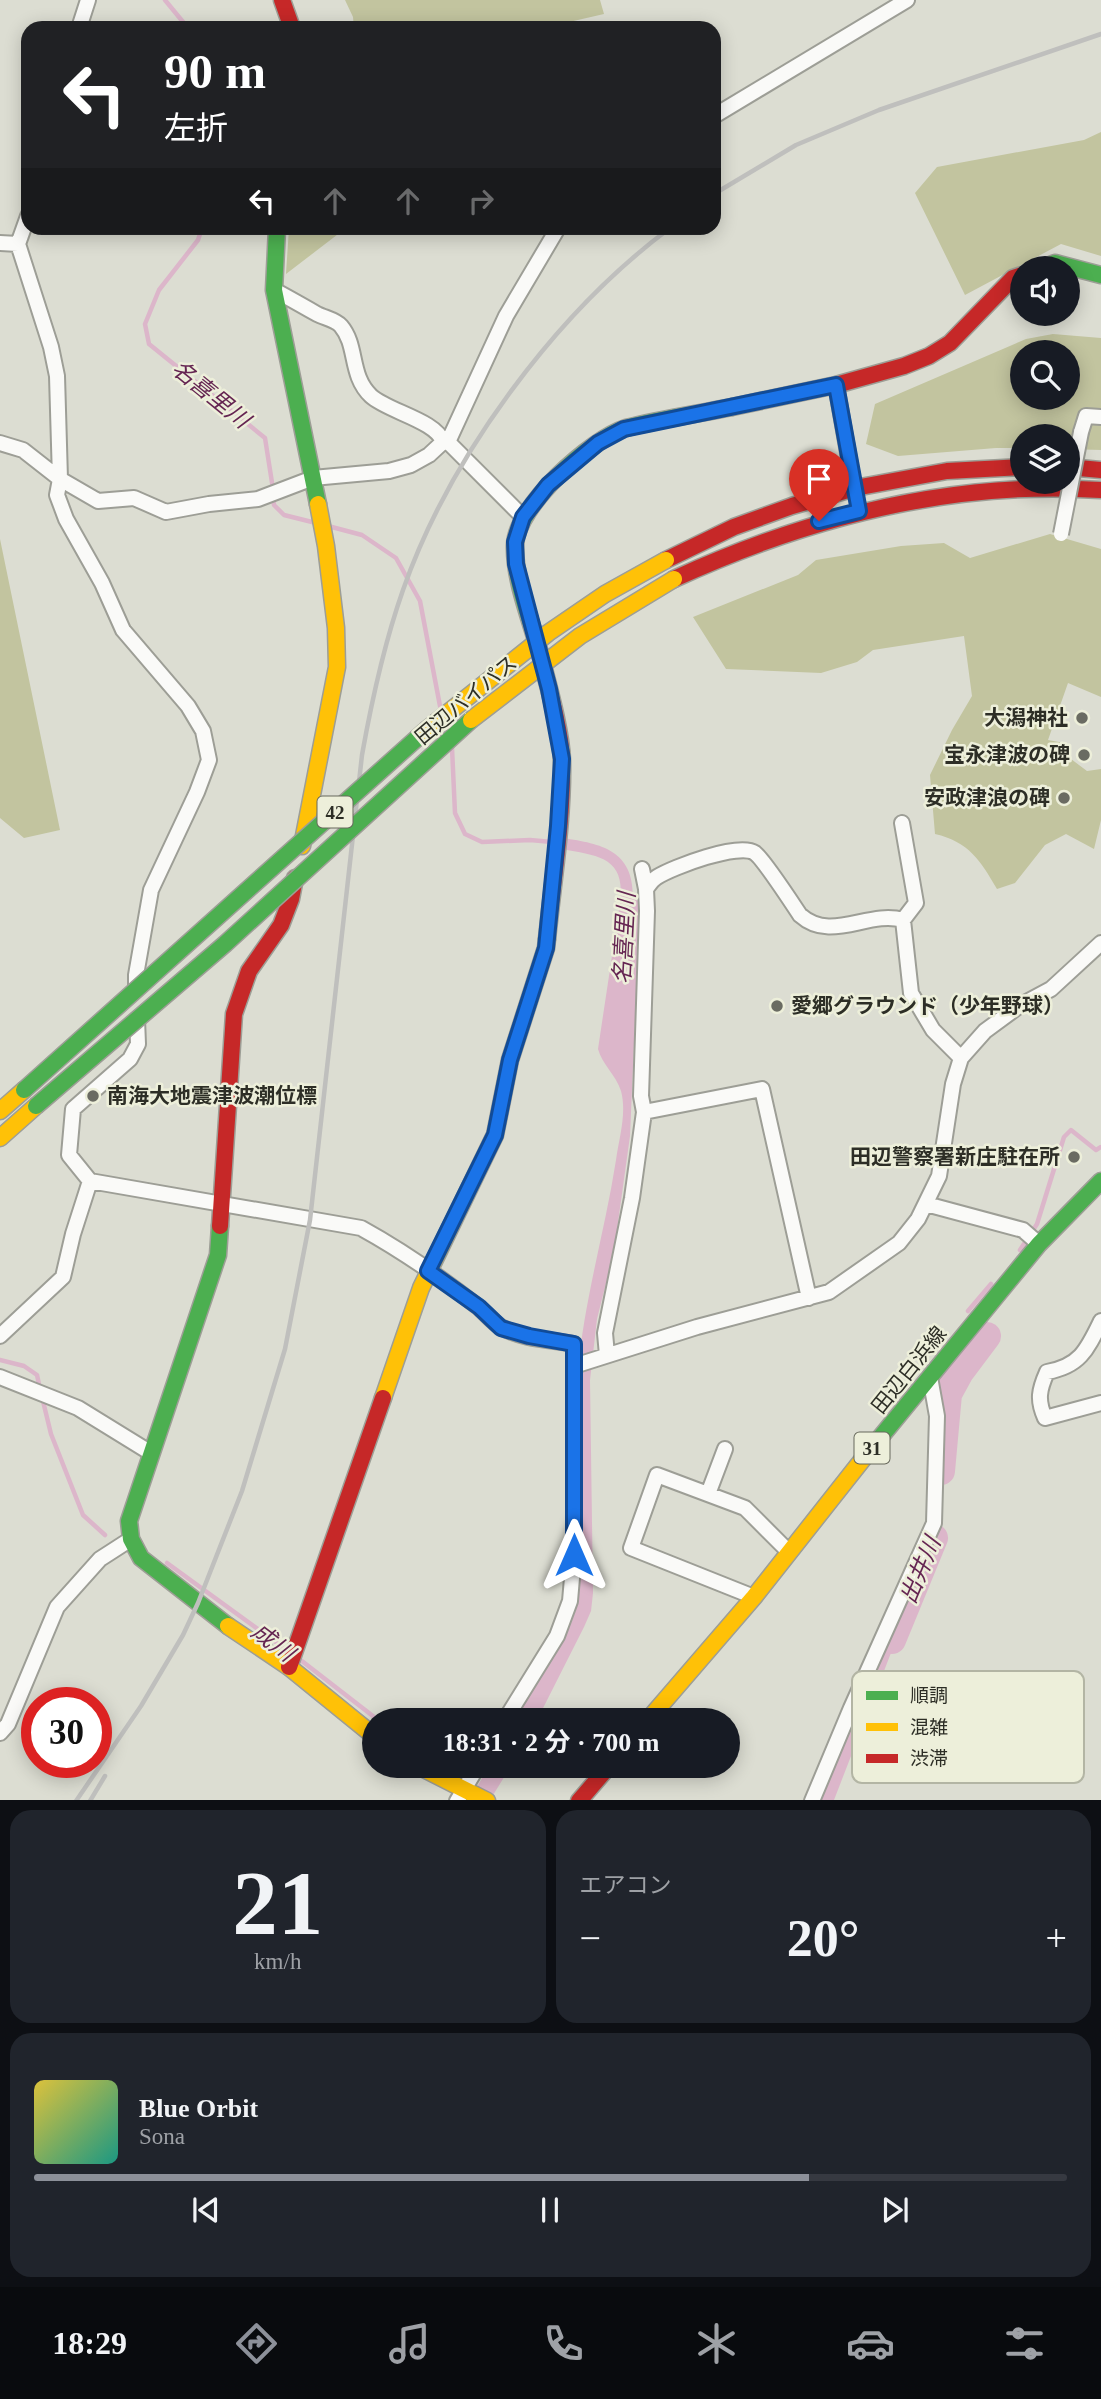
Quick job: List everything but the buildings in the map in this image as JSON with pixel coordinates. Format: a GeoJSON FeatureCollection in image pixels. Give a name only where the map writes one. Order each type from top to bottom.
{"type":"FeatureCollection","features":[{"type":"Feature","properties":{"kind":"main road"},"geometry":{"type":"LineString","coordinates":[[282,0],[290,21]]}},
{"type":"Feature","properties":{"kind":"main road"},"geometry":{"type":"LineString","coordinates":[[277,235],[274,290],[326,546],[336,628],[337,667],[291,900],[281,925],[249,971],[234,1014],[218,1255],[129,1521],[131,1539],[142,1558],[181,1591],[289,1667],[362,1726]]}},
{"type":"Feature","properties":{"kind":"main road"},"geometry":{"type":"LineString","coordinates":[[1080,270],[1101,275]]}},
{"type":"Feature","properties":{"kind":"main road"},"geometry":{"type":"LineString","coordinates":[[289,1667],[428,1271],[495,1135],[510,1060],[546,948],[562,759],[549,689],[516,564],[515,542],[523,517],[548,485],[598,443],[624,429],[836,385],[904,366],[929,356],[950,343],[1010,281]]}},
{"type":"Feature","properties":{"kind":"main road","name":"田辺バイパス"},"geometry":{"type":"LineString","coordinates":[[0,1111],[452,709],[548,633],[605,594],[734,527],[792,506],[855,488],[947,471],[1010,468]]}},
{"type":"Feature","properties":{"kind":"main road"},"geometry":{"type":"LineString","coordinates":[[1080,468],[1101,470]]}},
{"type":"Feature","properties":{"kind":"main road","name":"田辺バイパス"},"geometry":{"type":"LineString","coordinates":[[0,1138],[225,944],[475,716],[580,636],[623,608],[719,557],[819,521],[859,511],[945,496],[1065,486],[1101,490]]}},
{"type":"Feature","properties":{"kind":"main road","name":"田辺白浜線"},"geometry":{"type":"LineString","coordinates":[[658,1708],[754,1597],[1039,1244],[1101,1181]]}},
{"type":"Feature","properties":{"kind":"main road"},"geometry":{"type":"LineString","coordinates":[[435,1778],[460,1795],[482,1800]]}},
{"type":"Feature","properties":{"kind":"main road"},"geometry":{"type":"LineString","coordinates":[[580,1800],[599,1778]]}},
{"type":"Feature","properties":{"kind":"street"},"geometry":{"type":"LineString","coordinates":[[81,21],[88,0]]}},
{"type":"Feature","properties":{"kind":"street"},"geometry":{"type":"LineString","coordinates":[[721,112],[907,0]]}},
{"type":"Feature","properties":{"kind":"street"},"geometry":{"type":"LineString","coordinates":[[21,235],[18,244],[51,347],[57,376],[60,479],[57,495],[66,519],[102,583],[123,629],[188,706],[203,731],[209,760],[151,890],[136,975],[138,1044],[130,1059],[73,1109],[69,1155],[89,1181],[361,1228],[391,1245],[479,1307],[501,1328],[574,1344],[574,1555],[570,1601],[557,1636],[513,1708]]}},
{"type":"Feature","properties":{"kind":"street"},"geometry":{"type":"LineString","coordinates":[[0,443],[23,450],[60,479],[98,501],[134,498],[166,512],[258,499],[313,478],[388,471],[411,465],[446,442],[506,316],[554,235]]}},
{"type":"Feature","properties":{"kind":"street"},"geometry":{"type":"LineString","coordinates":[[0,243],[18,244]]}},
{"type":"Feature","properties":{"kind":"street"},"geometry":{"type":"LineString","coordinates":[[274,290],[340,324],[348,337],[358,380],[371,396],[442,436],[523,517]]}},
{"type":"Feature","properties":{"kind":"street"},"geometry":{"type":"LineString","coordinates":[[836,385],[859,511]]}},
{"type":"Feature","properties":{"kind":"street"},"geometry":{"type":"LineString","coordinates":[[1061,534],[1086,416],[1101,417]]}},
{"type":"Feature","properties":{"kind":"street"},"geometry":{"type":"LineString","coordinates":[[902,823],[916,903],[902,920],[911,993],[933,1030],[961,1058]]}},
{"type":"Feature","properties":{"kind":"street"},"geometry":{"type":"LineString","coordinates":[[646,889],[654,878],[670,871],[729,850],[743,849],[755,853],[800,915],[809,922],[830,927],[882,917],[902,920]]}},
{"type":"Feature","properties":{"kind":"street"},"geometry":{"type":"LineString","coordinates":[[604,1356],[605,1333],[632,1198],[644,1112],[642,1096],[646,889],[642,869]]}},
{"type":"Feature","properties":{"kind":"street"},"geometry":{"type":"LineString","coordinates":[[576,1365],[697,1327],[829,1292],[899,1243],[918,1219],[939,1176],[953,1084],[961,1058],[985,1031],[1019,1006],[1051,989],[1101,943]]}},
{"type":"Feature","properties":{"kind":"street"},"geometry":{"type":"LineString","coordinates":[[644,1112],[762,1089],[809,1298]]}},
{"type":"Feature","properties":{"kind":"street"},"geometry":{"type":"LineString","coordinates":[[0,1336],[63,1277],[89,1181]]}},
{"type":"Feature","properties":{"kind":"street"},"geometry":{"type":"LineString","coordinates":[[926,1204],[1023,1230],[1039,1244]]}},
{"type":"Feature","properties":{"kind":"street"},"geometry":{"type":"LineString","coordinates":[[1101,1321],[1089,1346],[1070,1366],[1047,1372],[1039,1391],[1039,1404],[1045,1418],[1101,1404]]}},
{"type":"Feature","properties":{"kind":"street"},"geometry":{"type":"LineString","coordinates":[[0,1377],[78,1408],[151,1454]]}},
{"type":"Feature","properties":{"kind":"street"},"geometry":{"type":"LineString","coordinates":[[868,1671],[934,1523],[937,1416],[930,1377]]}},
{"type":"Feature","properties":{"kind":"street"},"geometry":{"type":"LineString","coordinates":[[708,1494],[725,1449]]}},
{"type":"Feature","properties":{"kind":"street"},"geometry":{"type":"LineString","coordinates":[[754,1597],[631,1548],[657,1475],[745,1508],[789,1552]]}},
{"type":"Feature","properties":{"kind":"street"},"geometry":{"type":"LineString","coordinates":[[0,1733],[8,1724],[57,1607],[100,1559],[131,1539]]}},
{"type":"Feature","properties":{"kind":"street"},"geometry":{"type":"LineString","coordinates":[[813,1800],[852,1706]]}},
{"type":"Feature","properties":{"kind":"street"},"geometry":{"type":"LineString","coordinates":[[460,1795],[471,1778]]}},
{"type":"Feature","properties":{"kind":"green space"},"geometry":{"type":"Polygon","coordinates":[[[345,0],[600,0],[604,14],[574,21],[353,21],[345,0]]]}},
{"type":"Feature","properties":{"kind":"green space"},"geometry":{"type":"Polygon","coordinates":[[[1101,132],[1101,256],[1061,244],[1038,256],[1010,256],[1010,271],[965,295],[915,193],[937,167],[1084,140],[1101,132]]]}},
{"type":"Feature","properties":{"kind":"green space"},"geometry":{"type":"Polygon","coordinates":[[[289,235],[337,235],[286,274],[289,235]]]}},
{"type":"Feature","properties":{"kind":"green space"},"geometry":{"type":"Polygon","coordinates":[[[1053,334],[1101,338],[1101,450],[1080,449],[1080,424],[1010,424],[1010,448],[898,456],[866,444],[875,404],[1010,346],[1010,410],[1080,410],[1080,340],[1024,340],[1053,334]]]}},
{"type":"Feature","properties":{"kind":"green space"},"geometry":{"type":"Polygon","coordinates":[[[1050,534],[1101,549],[1101,697],[1068,683],[1048,740],[1064,743],[1067,756],[1087,771],[1101,769],[1101,820],[1094,849],[1066,834],[1045,845],[1015,883],[997,889],[985,869],[965,847],[935,834],[930,775],[972,696],[964,636],[873,650],[857,662],[821,673],[726,669],[693,617],[798,575],[816,560],[901,546],[944,543],[970,558],[1050,534]]]}},
{"type":"Feature","properties":{"kind":"green space"},"geometry":{"type":"Polygon","coordinates":[[[0,539],[60,830],[24,838],[0,818],[0,539]]]}},
{"type":"Feature","properties":{"kind":"water"},"geometry":{"type":"Polygon","coordinates":[[[563,838],[590,843],[613,852],[628,869],[633,897],[640,903],[630,1136],[614,1251],[597,1319],[590,1380],[591,1611],[543,1708],[522,1708],[572,1621],[579,1600],[578,1371],[585,1318],[623,1117],[621,1091],[598,1049],[620,903],[619,876],[607,861],[562,849],[563,838]]]}},
{"type":"Feature","properties":{"kind":"water"},"geometry":{"type":"Polygon","coordinates":[[[903,1603],[908,1609],[884,1671],[873,1671],[903,1603]]]}},
{"type":"Feature","properties":{"kind":"water"},"geometry":{"type":"Polygon","coordinates":[[[852,1719],[852,1754],[834,1800],[816,1800],[852,1719]]]}},
{"type":"Feature","properties":{"kind":"water"},"geometry":{"type":"Polygon","coordinates":[[[482,1778],[504,1778],[490,1800],[470,1800],[482,1778]]]}},
{"type":"Feature","properties":{"kind":"waterway","name":"名喜里川"},"geometry":{"type":"LineString","coordinates":[[165,0],[182,21]]}},
{"type":"Feature","properties":{"kind":"waterway","name":"名喜里川"},"geometry":{"type":"LineString","coordinates":[[200,235],[159,290],[145,324],[149,344],[265,438],[273,489]]}},
{"type":"Feature","properties":{"kind":"waterway","name":"名喜里川"},"geometry":{"type":"LineString","coordinates":[[273,498],[274,505],[284,515],[316,523]]}},
{"type":"Feature","properties":{"kind":"waterway","name":"名喜里川"},"geometry":{"type":"LineString","coordinates":[[328,526],[362,535],[396,558],[420,601],[440,706]]}},
{"type":"Feature","properties":{"kind":"waterway","name":"名喜里川"},"geometry":{"type":"LineString","coordinates":[[452,748],[455,813],[465,834],[482,842],[552,842]]}},
{"type":"Feature","properties":{"kind":"waterway","name":"出井川"},"geometry":{"type":"LineString","coordinates":[[1020,1250],[1037,1224],[1064,1137],[1071,1130],[1096,1150],[1101,1147]]}},
{"type":"Feature","properties":{"kind":"waterway","name":"出井川"},"geometry":{"type":"LineString","coordinates":[[968,1311],[991,1284]]}},
{"type":"Feature","properties":{"kind":"waterway","name":"出井川"},"geometry":{"type":"LineString","coordinates":[[941,1471],[948,1394],[960,1372],[987,1336]]}},
{"type":"Feature","properties":{"kind":"waterway","name":"成川"},"geometry":{"type":"LineString","coordinates":[[0,1360],[24,1366],[37,1375],[40,1389]]}},
{"type":"Feature","properties":{"kind":"waterway","name":"成川"},"geometry":{"type":"LineString","coordinates":[[42,1397],[51,1434],[83,1515],[105,1535]]}},
{"type":"Feature","properties":{"kind":"waterway","name":"出井川"},"geometry":{"type":"LineString","coordinates":[[892,1640],[934,1538]]}},
{"type":"Feature","properties":{"kind":"waterway","name":"成川"},"geometry":{"type":"LineString","coordinates":[[167,1563],[288,1651]]}},
{"type":"Feature","properties":{"kind":"waterway","name":"成川"},"geometry":{"type":"LineString","coordinates":[[298,1658],[363,1708]]}},
{"type":"Feature","properties":{"kind":"railway"},"geometry":{"type":"LineString","coordinates":[[721,190],[796,145],[879,110],[1101,34]]}},
{"type":"Feature","properties":{"kind":"railway"},"geometry":{"type":"LineString","coordinates":[[77,1800],[141,1706],[183,1635],[198,1603],[242,1491],[285,1349],[310,1220],[362,755],[379,672],[403,590],[423,539],[449,489],[478,439],[511,391],[587,302],[628,262],[661,235]]}},
{"type":"Feature","properties":{"kind":"railway"},"geometry":{"type":"LineString","coordinates":[[91,1800],[104,1778]]}},
{"type":"Feature","properties":{"kind":"traffic: fast"},"geometry":{"type":"LineString","coordinates":[[277,235],[274,290],[318,504]]}},
{"type":"Feature","properties":{"kind":"traffic: fast"},"geometry":{"type":"LineString","coordinates":[[1080,270],[1101,275]]}},
{"type":"Feature","properties":{"kind":"traffic: fast"},"geometry":{"type":"LineString","coordinates":[[539,650],[520,584],[515,545],[519,529],[541,494],[594,445],[626,428],[732,407]]}},
{"type":"Feature","properties":{"kind":"traffic: fast"},"geometry":{"type":"LineString","coordinates":[[36,1106],[225,944],[471,720]]}},
{"type":"Feature","properties":{"kind":"traffic: fast"},"geometry":{"type":"LineString","coordinates":[[24,1090],[425,731]]}},
{"type":"Feature","properties":{"kind":"traffic: fast"},"geometry":{"type":"LineString","coordinates":[[870,1450],[1039,1244],[1101,1181]]}},
{"type":"Feature","properties":{"kind":"traffic: fast"},"geometry":{"type":"LineString","coordinates":[[220,1226],[218,1255],[129,1521],[131,1539],[141,1558],[228,1626]]}},
{"type":"Feature","properties":{"kind":"traffic: slow"},"geometry":{"type":"LineString","coordinates":[[302,846],[337,667],[336,628],[318,504]]}},
{"type":"Feature","properties":{"kind":"traffic: slow"},"geometry":{"type":"LineString","coordinates":[[425,731],[548,633],[605,594],[666,560]]}},
{"type":"Feature","properties":{"kind":"traffic: slow"},"geometry":{"type":"LineString","coordinates":[[471,720],[580,636],[674,579]]}},
{"type":"Feature","properties":{"kind":"traffic: slow"},"geometry":{"type":"LineString","coordinates":[[383,1398],[421,1288],[495,1135],[510,1060],[547,939]]}},
{"type":"Feature","properties":{"kind":"traffic: slow"},"geometry":{"type":"LineString","coordinates":[[0,1111],[24,1090]]}},
{"type":"Feature","properties":{"kind":"traffic: slow"},"geometry":{"type":"LineString","coordinates":[[0,1138],[36,1106]]}},
{"type":"Feature","properties":{"kind":"traffic: slow"},"geometry":{"type":"LineString","coordinates":[[658,1708],[754,1597],[870,1450]]}},
{"type":"Feature","properties":{"kind":"traffic: slow"},"geometry":{"type":"LineString","coordinates":[[228,1626],[289,1667],[362,1726]]}},
{"type":"Feature","properties":{"kind":"traffic: slow"},"geometry":{"type":"LineString","coordinates":[[442,1778],[485,1800]]}},
{"type":"Feature","properties":{"kind":"traffic: jam"},"geometry":{"type":"LineString","coordinates":[[282,0],[290,21]]}},
{"type":"Feature","properties":{"kind":"traffic: jam"},"geometry":{"type":"LineString","coordinates":[[732,407],[836,385],[904,366],[929,356],[950,343],[1010,281]]}},
{"type":"Feature","properties":{"kind":"traffic: jam"},"geometry":{"type":"LineString","coordinates":[[666,560],[734,527],[792,506],[855,488],[947,471],[1010,468]]}},
{"type":"Feature","properties":{"kind":"traffic: jam"},"geometry":{"type":"LineString","coordinates":[[1080,468],[1101,470]]}},
{"type":"Feature","properties":{"kind":"traffic: jam"},"geometry":{"type":"LineString","coordinates":[[674,579],[776,538],[882,508],[991,491],[1046,488],[1101,490]]}},
{"type":"Feature","properties":{"kind":"traffic: jam"},"geometry":{"type":"LineString","coordinates":[[539,650],[556,720],[562,761],[559,828],[547,939]]}},
{"type":"Feature","properties":{"kind":"traffic: jam"},"geometry":{"type":"LineString","coordinates":[[220,1226],[234,1014],[249,971],[281,925],[291,899],[295,878]]}},
{"type":"Feature","properties":{"kind":"traffic: jam"},"geometry":{"type":"LineString","coordinates":[[289,1667],[383,1398]]}},
{"type":"Feature","properties":{"kind":"traffic: jam"},"geometry":{"type":"LineString","coordinates":[[580,1800],[599,1778]]}},
{"type":"Feature","properties":{"kind":"place","name":"大潟神社"},"geometry":{"type":"Point","coordinates":[1082,718]}},
{"type":"Feature","properties":{"kind":"place","name":"宝永津波の碑"},"geometry":{"type":"Point","coordinates":[1084,755]}},
{"type":"Feature","properties":{"kind":"place","name":"安政津浪の碑"},"geometry":{"type":"Point","coordinates":[1064,798]}},
{"type":"Feature","properties":{"kind":"place","name":"愛郷グラウンド（少年野球）"},"geometry":{"type":"Point","coordinates":[777,1006]}},
{"type":"Feature","properties":{"kind":"place","name":"南海大地震津波潮位標"},"geometry":{"type":"Point","coordinates":[93,1096]}},
{"type":"Feature","properties":{"kind":"place","name":"田辺警察署新庄駐在所"},"geometry":{"type":"Point","coordinates":[1074,1157]}},
{"type":"Feature","properties":{"kind":"route"},"geometry":{"type":"LineString","coordinates":[[574,1555],[574,1344],[501,1328],[479,1307],[428,1271],[495,1135],[510,1060],[546,948],[562,759],[549,689],[516,564],[515,542],[523,517],[548,485],[598,443],[624,429],[836,385],[859,511],[819,521]]}}]}
